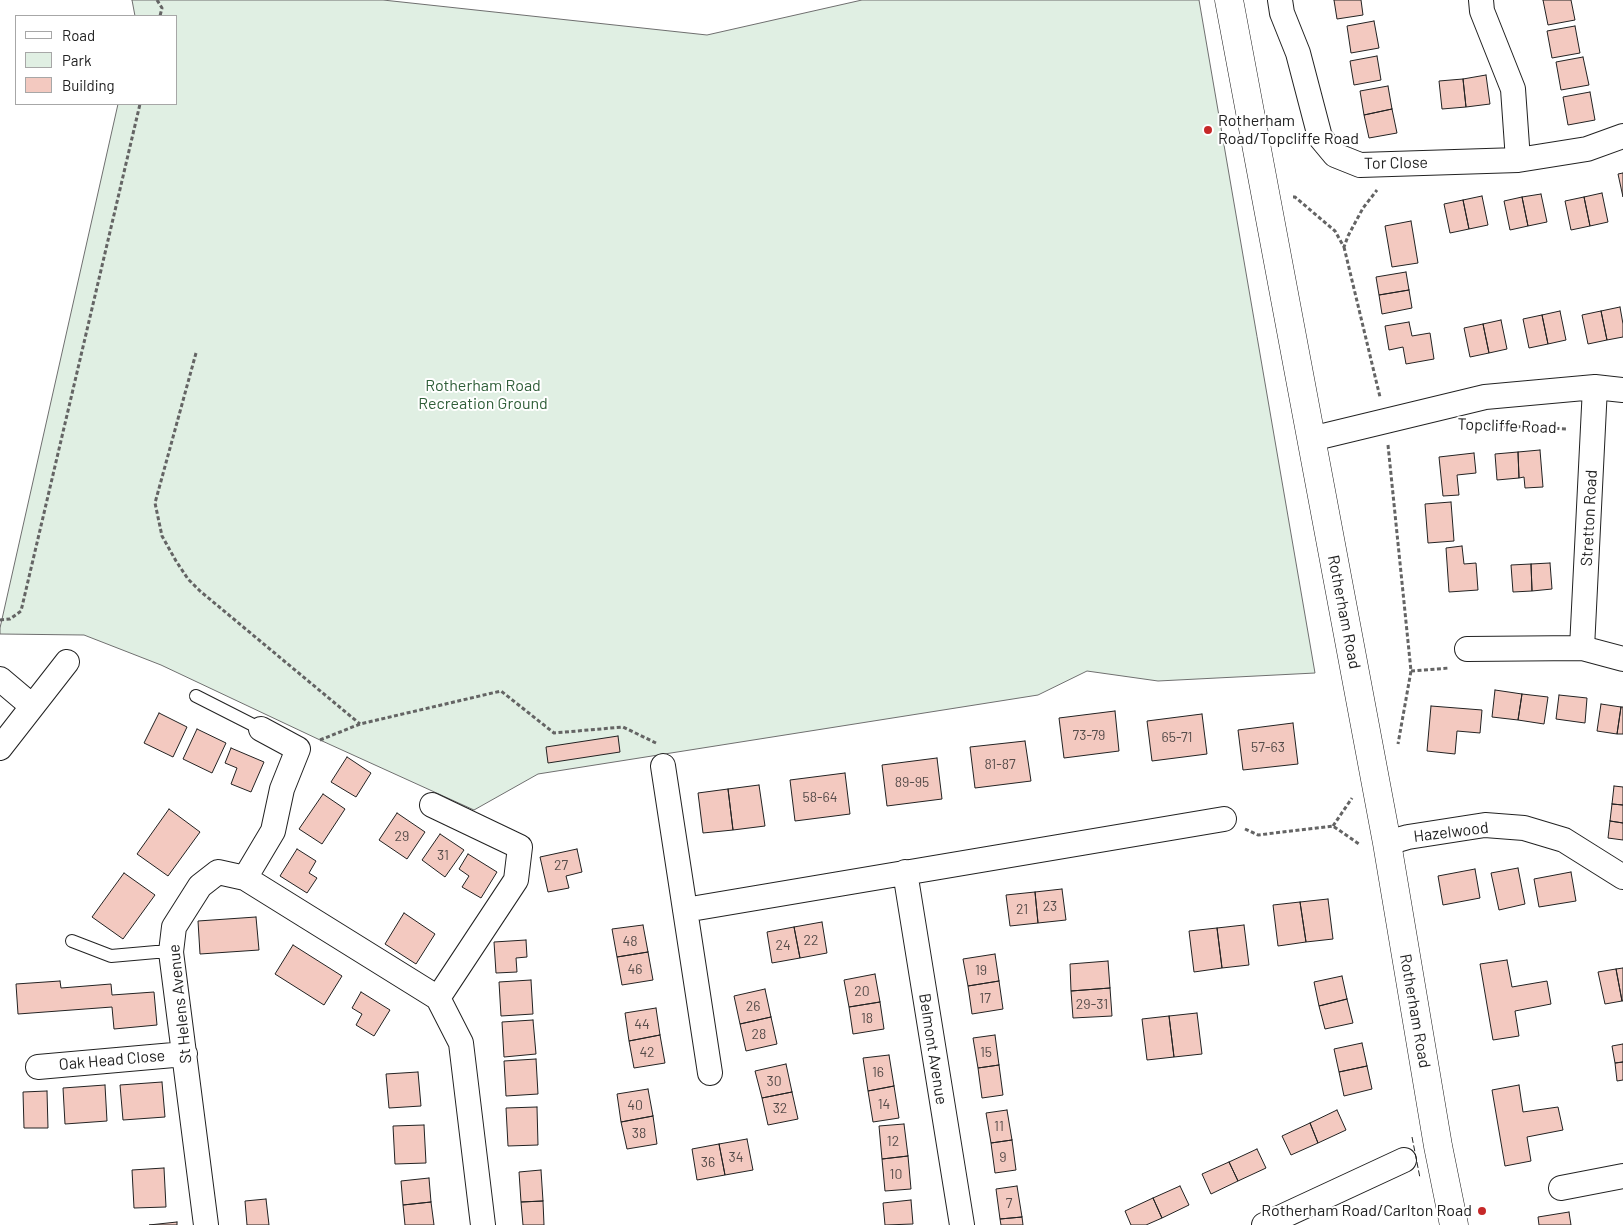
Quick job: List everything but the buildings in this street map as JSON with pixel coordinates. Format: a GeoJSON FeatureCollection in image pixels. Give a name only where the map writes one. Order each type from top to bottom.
{"type":"FeatureCollection","features":[{"type":"Feature","properties":{"kind":"main road","name":"Rotherham Road"},"geometry":{"type":"LineString","coordinates":[[1229,0],[1387,844],[1454,1225]]}},
{"type":"Feature","properties":{"kind":"street","name":"Tor Close"},"geometry":{"type":"LineString","coordinates":[[1280,0],[1282,13],[1298,53],[1320,137],[1334,155],[1360,165],[1518,160],[1587,148],[1623,136]]}},
{"type":"Feature","properties":{"kind":"street"},"geometry":{"type":"LineString","coordinates":[[1481,0],[1482,11],[1513,89],[1518,160]]}},
{"type":"Feature","properties":{"kind":"street","name":"Topcliffe Road"},"geometry":{"type":"LineString","coordinates":[[1311,440],[1485,397],[1595,387],[1623,390]]}},
{"type":"Feature","properties":{"kind":"street","name":"Stretton Road"},"geometry":{"type":"LineString","coordinates":[[1582,648],[1595,387]]}},
{"type":"Feature","properties":{"kind":"street"},"geometry":{"type":"LineString","coordinates":[[1467,649],[1582,648],[1623,659]]}},
{"type":"Feature","properties":{"kind":"street"},"geometry":{"type":"LineString","coordinates":[[0,748],[68,662]]}},
{"type":"Feature","properties":{"kind":"street"},"geometry":{"type":"LineString","coordinates":[[0,679],[32,706]]}},
{"type":"Feature","properties":{"kind":"street"},"geometry":{"type":"LineString","coordinates":[[244,878],[273,831],[282,789],[298,749],[262,730]]}},
{"type":"Feature","properties":{"kind":"street"},"geometry":{"type":"LineString","coordinates":[[663,766],[710,1073]]}},
{"type":"Feature","properties":{"kind":"street"},"geometry":{"type":"LineString","coordinates":[[432,805],[520,847],[516,880],[438,998],[461,1043],[483,1225]]}},
{"type":"Feature","properties":{"kind":"street"},"geometry":{"type":"LineString","coordinates":[[685,910],[1224,819]]}},
{"type":"Feature","properties":{"kind":"street","name":"Hazelwood"},"geometry":{"type":"LineString","coordinates":[[1387,844],[1408,837],[1485,825],[1524,828],[1564,840],[1623,877]]}},
{"type":"Feature","properties":{"kind":"street","name":"St Helens Avenue"},"geometry":{"type":"LineString","coordinates":[[206,1225],[171,952],[174,927],[200,886],[218,872],[244,878],[438,998]]}},
{"type":"Feature","properties":{"kind":"street","name":"Belmont Avenue"},"geometry":{"type":"LineString","coordinates":[[905,872],[962,1225]]}},
{"type":"Feature","properties":{"kind":"street","name":"Oak Head Close"},"geometry":{"type":"LineString","coordinates":[[38,1067],[185,1054]]}},
{"type":"Feature","properties":{"kind":"street"},"geometry":{"type":"LineString","coordinates":[[1264,1225],[1404,1160]]}},
{"type":"Feature","properties":{"kind":"street"},"geometry":{"type":"LineString","coordinates":[[1561,1188],[1623,1176]]}},
{"type":"Feature","properties":{"kind":"lane"},"geometry":{"type":"LineString","coordinates":[[196,696],[262,730]]}},
{"type":"Feature","properties":{"kind":"lane"},"geometry":{"type":"LineString","coordinates":[[72,941],[111,956],[171,952]]}},
{"type":"Feature","properties":{"kind":"path"},"geometry":{"type":"LineString","coordinates":[[157,0],[162,8],[160,15]]}},
{"type":"Feature","properties":{"kind":"path"},"geometry":{"type":"LineString","coordinates":[[0,620],[10,620],[21,611],[140,105]]}},
{"type":"Feature","properties":{"kind":"path"},"geometry":{"type":"LineString","coordinates":[[1344,247],[1363,208],[1380,186],[1407,163]]}},
{"type":"Feature","properties":{"kind":"path"},"geometry":{"type":"LineString","coordinates":[[1266,199],[1295,197],[1335,231],[1344,247],[1386,421],[1411,671],[1397,748]]}},
{"type":"Feature","properties":{"kind":"path"},"geometry":{"type":"LineString","coordinates":[[196,353],[155,503],[162,536],[188,579],[200,591],[360,724]]}},
{"type":"Feature","properties":{"kind":"path","name":"Topcliffe Road"},"geometry":{"type":"LineString","coordinates":[[1482,425],[1568,429],[1593,441]]}},
{"type":"Feature","properties":{"kind":"path"},"geometry":{"type":"LineString","coordinates":[[1411,671],[1464,667],[1467,649]]}},
{"type":"Feature","properties":{"kind":"path"},"geometry":{"type":"LineString","coordinates":[[298,749],[360,724],[501,692],[554,733],[623,727],[664,746],[663,766]]}},
{"type":"Feature","properties":{"kind":"path"},"geometry":{"type":"LineString","coordinates":[[1224,819],[1258,835],[1332,826],[1362,846],[1387,844]]}},
{"type":"Feature","properties":{"kind":"green space","name":"Rotherham Road Recreation Ground"},"geometry":{"type":"Polygon","coordinates":[[[132,0],[383,0],[707,35],[862,0],[1199,0],[1315,673],[1158,681],[1087,671],[1038,695],[538,774],[474,810],[161,665],[84,635],[0,634],[118,105],[178,105],[178,15],[135,15],[132,0]]]}},
{"type":"Feature","properties":{"kind":"fence"},"geometry":{"type":"LineString","coordinates":[[1412,1137],[1420,1178]]}},
{"type":"Feature","properties":{"kind":"place","name":"Rotherham Road/Topcliffe Road"},"geometry":{"type":"Point","coordinates":[1208,130]}},
{"type":"Feature","properties":{"kind":"place","name":"Rotherham Road/Carlton Road"},"geometry":{"type":"Point","coordinates":[1482,1211]}}]}
